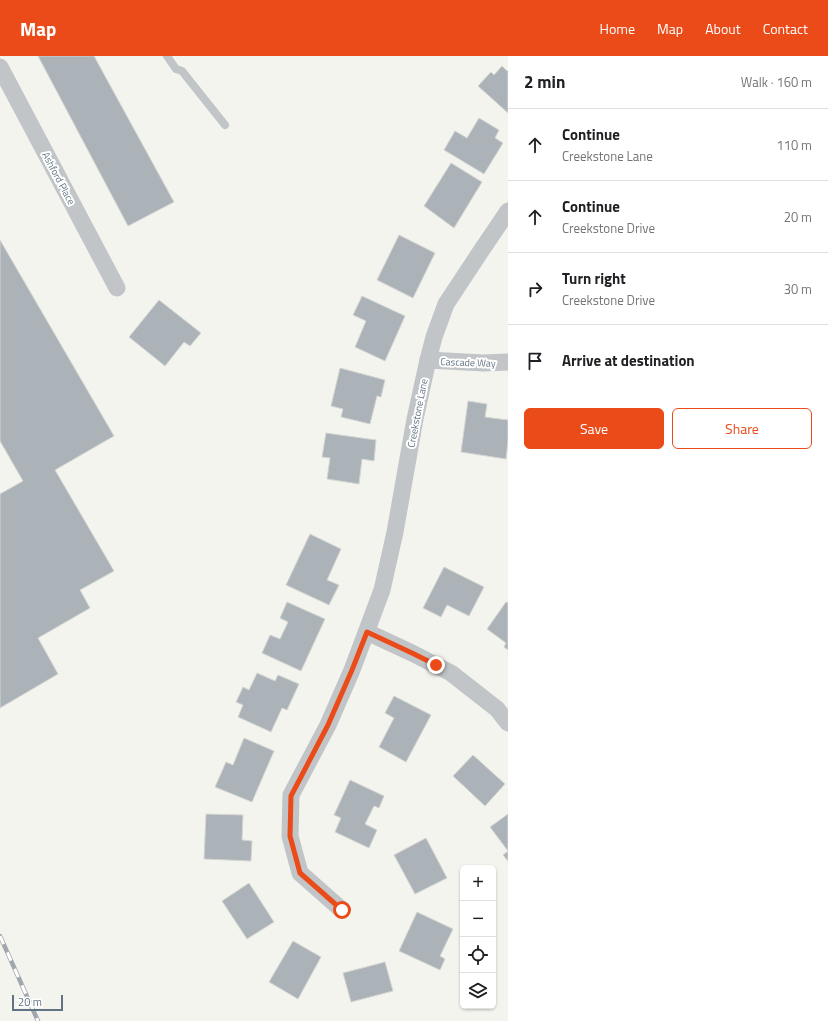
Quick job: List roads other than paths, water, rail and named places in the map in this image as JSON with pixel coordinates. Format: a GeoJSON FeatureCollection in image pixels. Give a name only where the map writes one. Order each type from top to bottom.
{"type":"FeatureCollection","features":[{"type":"Feature","properties":{"kind":"street","name":"Ashford Place"},"geometry":{"type":"LineString","coordinates":[[0,67],[117,288]]}},
{"type":"Feature","properties":{"kind":"street","name":"Creekstone Lane"},"geometry":{"type":"LineString","coordinates":[[342,910],[300,873],[290,836],[291,796],[328,725],[367,632],[382,590],[395,532],[415,419],[428,360],[446,304],[508,211]]}},
{"type":"Feature","properties":{"kind":"street","name":"Cascade Way"},"geometry":{"type":"LineString","coordinates":[[428,360],[484,363],[508,362]]}},
{"type":"Feature","properties":{"kind":"street"},"geometry":{"type":"LineString","coordinates":[[367,632],[451,673],[497,709],[508,723]]}},
{"type":"Feature","properties":{"kind":"lane"},"geometry":{"type":"LineString","coordinates":[[167,56],[176,69],[182,71],[225,125]]}},
{"type":"Feature","properties":{"kind":"railway"},"geometry":{"type":"LineString","coordinates":[[0,936],[38,1021]]}}]}
